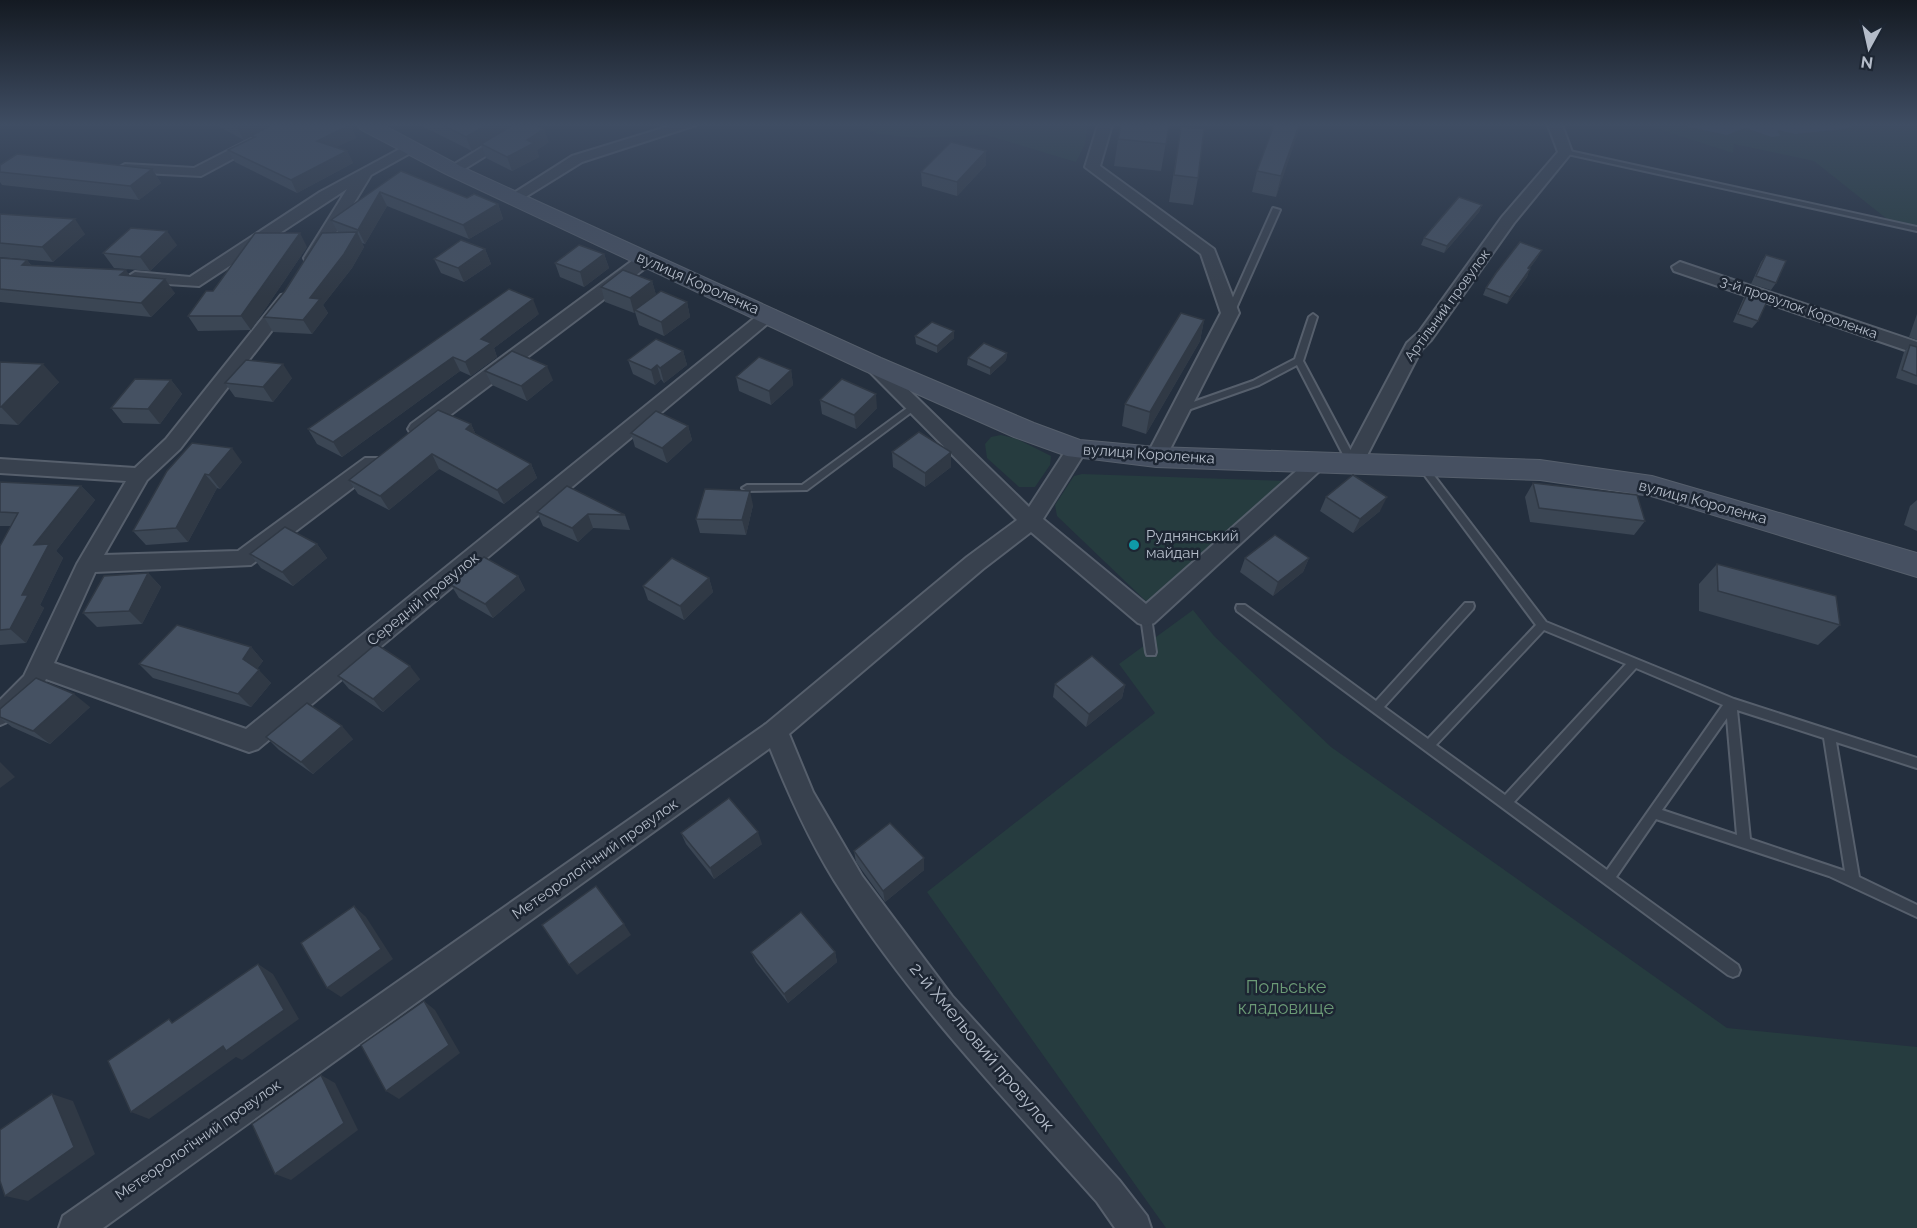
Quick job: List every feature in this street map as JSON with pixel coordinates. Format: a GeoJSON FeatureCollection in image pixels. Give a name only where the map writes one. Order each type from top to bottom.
{"type":"FeatureCollection","features":[{"type":"Feature","properties":{"kind":"street"},"geometry":{"type":"LineString","coordinates":[[113,275],[193,282],[347,182]]}},
{"type":"Feature","properties":{"kind":"street"},"geometry":{"type":"LineString","coordinates":[[0,715],[33,683],[73,601],[88,564],[140,475],[174,444],[286,300],[359,182]]}},
{"type":"Feature","properties":{"kind":"street","name":"вулиця Короленка"},"geometry":{"type":"LineString","coordinates":[[480,182],[872,364],[1024,430],[1077,449],[1156,457],[1540,470],[1652,486],[1917,565]]}},
{"type":"Feature","properties":{"kind":"street"},"geometry":{"type":"LineString","coordinates":[[514,198],[539,182]]}},
{"type":"Feature","properties":{"kind":"street"},"geometry":{"type":"LineString","coordinates":[[1113,182],[1208,252],[1230,313],[1156,457]]}},
{"type":"Feature","properties":{"kind":"street","name":"Артільний провулок"},"geometry":{"type":"LineString","coordinates":[[1353,464],[1413,347],[1425,336],[1508,220],[1540,182]]}},
{"type":"Feature","properties":{"kind":"street"},"geometry":{"type":"LineString","coordinates":[[406,438],[646,259]]}},
{"type":"Feature","properties":{"kind":"street","name":"3-й провулок Короленка"},"geometry":{"type":"LineString","coordinates":[[1680,267],[1917,348]]}},
{"type":"Feature","properties":{"kind":"street","name":"Середній провулок"},"geometry":{"type":"LineString","coordinates":[[39,667],[249,741],[769,315]]}},
{"type":"Feature","properties":{"kind":"street"},"geometry":{"type":"LineString","coordinates":[[872,364],[1031,521],[1146,617],[1318,464]]}},
{"type":"Feature","properties":{"kind":"street","name":"Метеорологічний провулок"},"geometry":{"type":"LineString","coordinates":[[84,1225],[775,731],[975,563],[1031,521],[1077,449]]}},
{"type":"Feature","properties":{"kind":"street"},"geometry":{"type":"LineString","coordinates":[[88,564],[243,559],[387,452]]}},
{"type":"Feature","properties":{"kind":"street"},"geometry":{"type":"LineString","coordinates":[[0,466],[140,475]]}},
{"type":"Feature","properties":{"kind":"street","name":"2-й Хмельовий провулок"},"geometry":{"type":"LineString","coordinates":[[775,731],[803,798],[852,885],[942,1006],[1108,1191],[1135,1228]]}},
{"type":"Feature","properties":{"kind":"lane"},"geometry":{"type":"LineString","coordinates":[[1704,182],[1917,229]]}},
{"type":"Feature","properties":{"kind":"lane"},"geometry":{"type":"LineString","coordinates":[[1230,313],[1276,210]]}},
{"type":"Feature","properties":{"kind":"lane"},"geometry":{"type":"LineString","coordinates":[[1182,409],[1256,383],[1299,361],[1313,317]]}},
{"type":"Feature","properties":{"kind":"lane"},"geometry":{"type":"LineString","coordinates":[[1299,361],[1353,464]]}},
{"type":"Feature","properties":{"kind":"lane"},"geometry":{"type":"LineString","coordinates":[[747,488],[804,488],[914,406]]}},
{"type":"Feature","properties":{"kind":"lane"},"geometry":{"type":"LineString","coordinates":[[1423,466],[1542,625],[1731,703],[1917,763]]}},
{"type":"Feature","properties":{"kind":"lane"},"geometry":{"type":"LineString","coordinates":[[1376,708],[1469,606]]}},
{"type":"Feature","properties":{"kind":"lane"},"geometry":{"type":"LineString","coordinates":[[1240,608],[1733,970]]}},
{"type":"Feature","properties":{"kind":"lane"},"geometry":{"type":"LineString","coordinates":[[1146,617],[1151,652]]}},
{"type":"Feature","properties":{"kind":"lane"},"geometry":{"type":"LineString","coordinates":[[1428,746],[1542,625]]}},
{"type":"Feature","properties":{"kind":"lane"},"geometry":{"type":"LineString","coordinates":[[1506,803],[1632,664]]}},
{"type":"Feature","properties":{"kind":"lane"},"geometry":{"type":"LineString","coordinates":[[1608,878],[1731,703]]}},
{"type":"Feature","properties":{"kind":"lane"},"geometry":{"type":"LineString","coordinates":[[1731,703],[1744,842]]}},
{"type":"Feature","properties":{"kind":"lane"},"geometry":{"type":"LineString","coordinates":[[1829,735],[1853,881]]}},
{"type":"Feature","properties":{"kind":"lane"},"geometry":{"type":"LineString","coordinates":[[1653,813],[1832,871],[1917,911]]}},
{"type":"Feature","properties":{"kind":"green space"},"geometry":{"type":"Polygon","coordinates":[[[1841,182],[1917,182],[1917,229],[1892,223],[1841,182]]]}},
{"type":"Feature","properties":{"kind":"green space"},"geometry":{"type":"Polygon","coordinates":[[[1001,435],[1017,439],[1051,456],[1050,465],[1035,487],[1019,487],[987,458],[985,444],[991,437],[1001,435]]]}},
{"type":"Feature","properties":{"kind":"green space"},"geometry":{"type":"Polygon","coordinates":[[[1082,474],[1287,481],[1179,574],[1182,578],[1150,605],[1057,516],[1055,505],[1074,476],[1082,474]]]}},
{"type":"Feature","properties":{"kind":"green space","name":"Польське кладовище"},"geometry":{"type":"Polygon","coordinates":[[[1193,610],[1214,636],[1331,747],[1727,1028],[1917,1047],[1917,1228],[1166,1228],[927,892],[1155,713],[1119,664],[1193,610]]]}},
{"type":"Feature","properties":{"kind":"building"},"geometry":{"type":"Polygon","coordinates":[[[96,182],[135,182],[130,186],[96,182]]]}},
{"type":"Feature","properties":{"kind":"building"},"geometry":{"type":"Polygon","coordinates":[[[385,182],[429,182],[467,198],[474,194],[498,204],[463,225],[380,192],[358,230],[331,220],[385,182]]]}},
{"type":"Feature","properties":{"kind":"building"},"geometry":{"type":"Polygon","coordinates":[[[1459,197],[1482,205],[1447,246],[1424,238],[1459,197]]]}},
{"type":"Feature","properties":{"kind":"building"},"geometry":{"type":"Polygon","coordinates":[[[0,214],[75,219],[42,247],[0,243],[0,214]]]}},
{"type":"Feature","properties":{"kind":"building"},"geometry":{"type":"Polygon","coordinates":[[[131,228],[167,231],[140,257],[103,253],[131,228]]]}},
{"type":"Feature","properties":{"kind":"building"},"geometry":{"type":"Polygon","coordinates":[[[357,232],[344,254],[310,298],[320,299],[303,320],[264,317],[285,291],[322,233],[357,232]]]}},
{"type":"Feature","properties":{"kind":"building"},"geometry":{"type":"Polygon","coordinates":[[[255,233],[300,233],[241,316],[188,316],[206,291],[213,291],[255,233]]]}},
{"type":"Feature","properties":{"kind":"building"},"geometry":{"type":"Polygon","coordinates":[[[461,240],[485,249],[458,268],[434,259],[461,240]]]}},
{"type":"Feature","properties":{"kind":"building"},"geometry":{"type":"Polygon","coordinates":[[[1520,242],[1542,250],[1510,297],[1486,288],[1496,273],[1520,242]]]}},
{"type":"Feature","properties":{"kind":"building"},"geometry":{"type":"Polygon","coordinates":[[[579,245],[604,254],[580,272],[555,263],[579,245]]]}},
{"type":"Feature","properties":{"kind":"building"},"geometry":{"type":"Polygon","coordinates":[[[1766,255],[1786,261],[1776,283],[1756,276],[1766,255]]]}},
{"type":"Feature","properties":{"kind":"building"},"geometry":{"type":"Polygon","coordinates":[[[0,258],[27,260],[22,265],[126,270],[120,275],[165,279],[141,303],[0,289],[0,258]]]}},
{"type":"Feature","properties":{"kind":"building"},"geometry":{"type":"Polygon","coordinates":[[[623,270],[652,281],[630,298],[601,287],[623,270]]]}},
{"type":"Feature","properties":{"kind":"building"},"geometry":{"type":"Polygon","coordinates":[[[509,289],[533,299],[481,339],[491,343],[465,362],[453,357],[333,442],[308,429],[509,289]]]}},
{"type":"Feature","properties":{"kind":"building"},"geometry":{"type":"Polygon","coordinates":[[[1749,290],[1769,297],[1758,321],[1738,314],[1749,290]]]}},
{"type":"Feature","properties":{"kind":"building"},"geometry":{"type":"Polygon","coordinates":[[[661,291],[687,302],[661,322],[635,310],[661,291]]]}},
{"type":"Feature","properties":{"kind":"building"},"geometry":{"type":"Polygon","coordinates":[[[1181,313],[1204,320],[1150,412],[1125,404],[1181,313]]]}},
{"type":"Feature","properties":{"kind":"building"},"geometry":{"type":"Polygon","coordinates":[[[932,322],[954,331],[937,346],[915,336],[932,322]]]}},
{"type":"Feature","properties":{"kind":"building"},"geometry":{"type":"Polygon","coordinates":[[[656,339],[683,351],[660,368],[657,365],[651,370],[628,360],[656,339]]]}},
{"type":"Feature","properties":{"kind":"building"},"geometry":{"type":"Polygon","coordinates":[[[984,343],[1007,353],[990,368],[968,358],[984,343]]]}},
{"type":"Feature","properties":{"kind":"building"},"geometry":{"type":"Polygon","coordinates":[[[1910,345],[1917,347],[1917,376],[1902,370],[1910,345]]]}},
{"type":"Feature","properties":{"kind":"building"},"geometry":{"type":"Polygon","coordinates":[[[512,351],[547,366],[521,386],[485,371],[512,351]]]}},
{"type":"Feature","properties":{"kind":"building"},"geometry":{"type":"Polygon","coordinates":[[[759,357],[791,370],[769,391],[736,377],[759,357]]]}},
{"type":"Feature","properties":{"kind":"building"},"geometry":{"type":"Polygon","coordinates":[[[246,360],[283,364],[263,387],[225,383],[246,360]]]}},
{"type":"Feature","properties":{"kind":"building"},"geometry":{"type":"Polygon","coordinates":[[[0,362],[43,364],[1,407],[0,407],[0,362]]]}},
{"type":"Feature","properties":{"kind":"building"},"geometry":{"type":"Polygon","coordinates":[[[135,379],[171,380],[148,409],[111,408],[135,379]]]}},
{"type":"Feature","properties":{"kind":"building"},"geometry":{"type":"Polygon","coordinates":[[[842,379],[876,394],[854,415],[820,400],[842,379]]]}},
{"type":"Feature","properties":{"kind":"building"},"geometry":{"type":"Polygon","coordinates":[[[438,410],[471,424],[466,429],[531,464],[497,490],[432,454],[380,496],[349,480],[438,410]]]}},
{"type":"Feature","properties":{"kind":"building"},"geometry":{"type":"Polygon","coordinates":[[[656,411],[688,426],[662,448],[631,433],[656,411]]]}},
{"type":"Feature","properties":{"kind":"building"},"geometry":{"type":"Polygon","coordinates":[[[919,432],[951,452],[925,473],[892,452],[919,432]]]}},
{"type":"Feature","properties":{"kind":"building"},"geometry":{"type":"Polygon","coordinates":[[[192,443],[232,448],[209,475],[205,474],[176,528],[133,531],[167,471],[192,443]]]}},
{"type":"Feature","properties":{"kind":"building"},"geometry":{"type":"Polygon","coordinates":[[[1353,475],[1387,497],[1360,519],[1326,497],[1353,475]]]}},
{"type":"Feature","properties":{"kind":"building"},"geometry":{"type":"Polygon","coordinates":[[[0,482],[81,486],[34,545],[49,544],[22,595],[28,595],[10,629],[0,630],[0,546],[18,513],[0,512],[0,482]]]}},
{"type":"Feature","properties":{"kind":"building"},"geometry":{"type":"Polygon","coordinates":[[[1533,483],[1637,495],[1645,521],[1539,508],[1533,483]]]}},
{"type":"Feature","properties":{"kind":"building"},"geometry":{"type":"Polygon","coordinates":[[[567,486],[625,515],[588,514],[572,528],[537,512],[567,486]]]}},
{"type":"Feature","properties":{"kind":"building"},"geometry":{"type":"Polygon","coordinates":[[[705,489],[750,491],[742,520],[696,519],[705,489]]]}},
{"type":"Feature","properties":{"kind":"building"},"geometry":{"type":"Polygon","coordinates":[[[285,527],[317,544],[282,572],[250,554],[285,527]]]}},
{"type":"Feature","properties":{"kind":"building"},"geometry":{"type":"Polygon","coordinates":[[[1275,535],[1309,558],[1278,582],[1245,558],[1275,535]]]}},
{"type":"Feature","properties":{"kind":"building"},"geometry":{"type":"Polygon","coordinates":[[[484,557],[518,576],[485,604],[451,585],[484,557]]]}},
{"type":"Feature","properties":{"kind":"building"},"geometry":{"type":"Polygon","coordinates":[[[672,558],[709,578],[680,606],[643,586],[672,558]]]}},
{"type":"Feature","properties":{"kind":"building"},"geometry":{"type":"Polygon","coordinates":[[[1717,564],[1836,596],[1840,625],[1718,591],[1717,564]]]}},
{"type":"Feature","properties":{"kind":"building"},"geometry":{"type":"Polygon","coordinates":[[[148,573],[129,611],[83,613],[104,576],[148,573]]]}},
{"type":"Feature","properties":{"kind":"building"},"geometry":{"type":"Polygon","coordinates":[[[177,625],[251,647],[243,659],[259,670],[238,694],[139,664],[177,625]]]}},
{"type":"Feature","properties":{"kind":"building"},"geometry":{"type":"Polygon","coordinates":[[[376,644],[410,666],[373,699],[338,676],[376,644]]]}},
{"type":"Feature","properties":{"kind":"building"},"geometry":{"type":"Polygon","coordinates":[[[1092,656],[1125,685],[1089,714],[1055,684],[1092,656]]]}},
{"type":"Feature","properties":{"kind":"building"},"geometry":{"type":"Polygon","coordinates":[[[36,678],[74,694],[33,731],[0,717],[0,709],[36,678]]]}},
{"type":"Feature","properties":{"kind":"building"},"geometry":{"type":"Polygon","coordinates":[[[307,703],[342,726],[301,762],[266,737],[307,703]]]}},
{"type":"Feature","properties":{"kind":"building"},"geometry":{"type":"Polygon","coordinates":[[[729,798],[758,832],[710,868],[681,833],[729,798]]]}},
{"type":"Feature","properties":{"kind":"building"},"geometry":{"type":"Polygon","coordinates":[[[890,823],[924,858],[883,891],[854,851],[890,823]]]}},
{"type":"Feature","properties":{"kind":"building"},"geometry":{"type":"Polygon","coordinates":[[[596,886],[624,924],[569,965],[542,925],[596,886]]]}},
{"type":"Feature","properties":{"kind":"building"},"geometry":{"type":"Polygon","coordinates":[[[354,906],[381,949],[327,988],[301,943],[354,906]]]}},
{"type":"Feature","properties":{"kind":"building"},"geometry":{"type":"Polygon","coordinates":[[[801,912],[835,952],[784,994],[751,952],[801,912]]]}},
{"type":"Feature","properties":{"kind":"building"},"geometry":{"type":"Polygon","coordinates":[[[258,964],[284,1010],[226,1051],[223,1046],[131,1112],[108,1061],[169,1019],[172,1023],[258,964]]]}},
{"type":"Feature","properties":{"kind":"building"},"geometry":{"type":"Polygon","coordinates":[[[424,1001],[449,1045],[386,1091],[361,1045],[424,1001]]]}},
{"type":"Feature","properties":{"kind":"building"},"geometry":{"type":"Polygon","coordinates":[[[321,1075],[344,1123],[275,1174],[252,1124],[321,1075]]]}},
{"type":"Feature","properties":{"kind":"building"},"geometry":{"type":"Polygon","coordinates":[[[52,1094],[74,1147],[5,1196],[0,1181],[0,1130],[52,1094]]]}},
{"type":"Feature","properties":{"kind":"place","name":"Руднянський майдан"},"geometry":{"type":"Point","coordinates":[1134,545]}}]}
